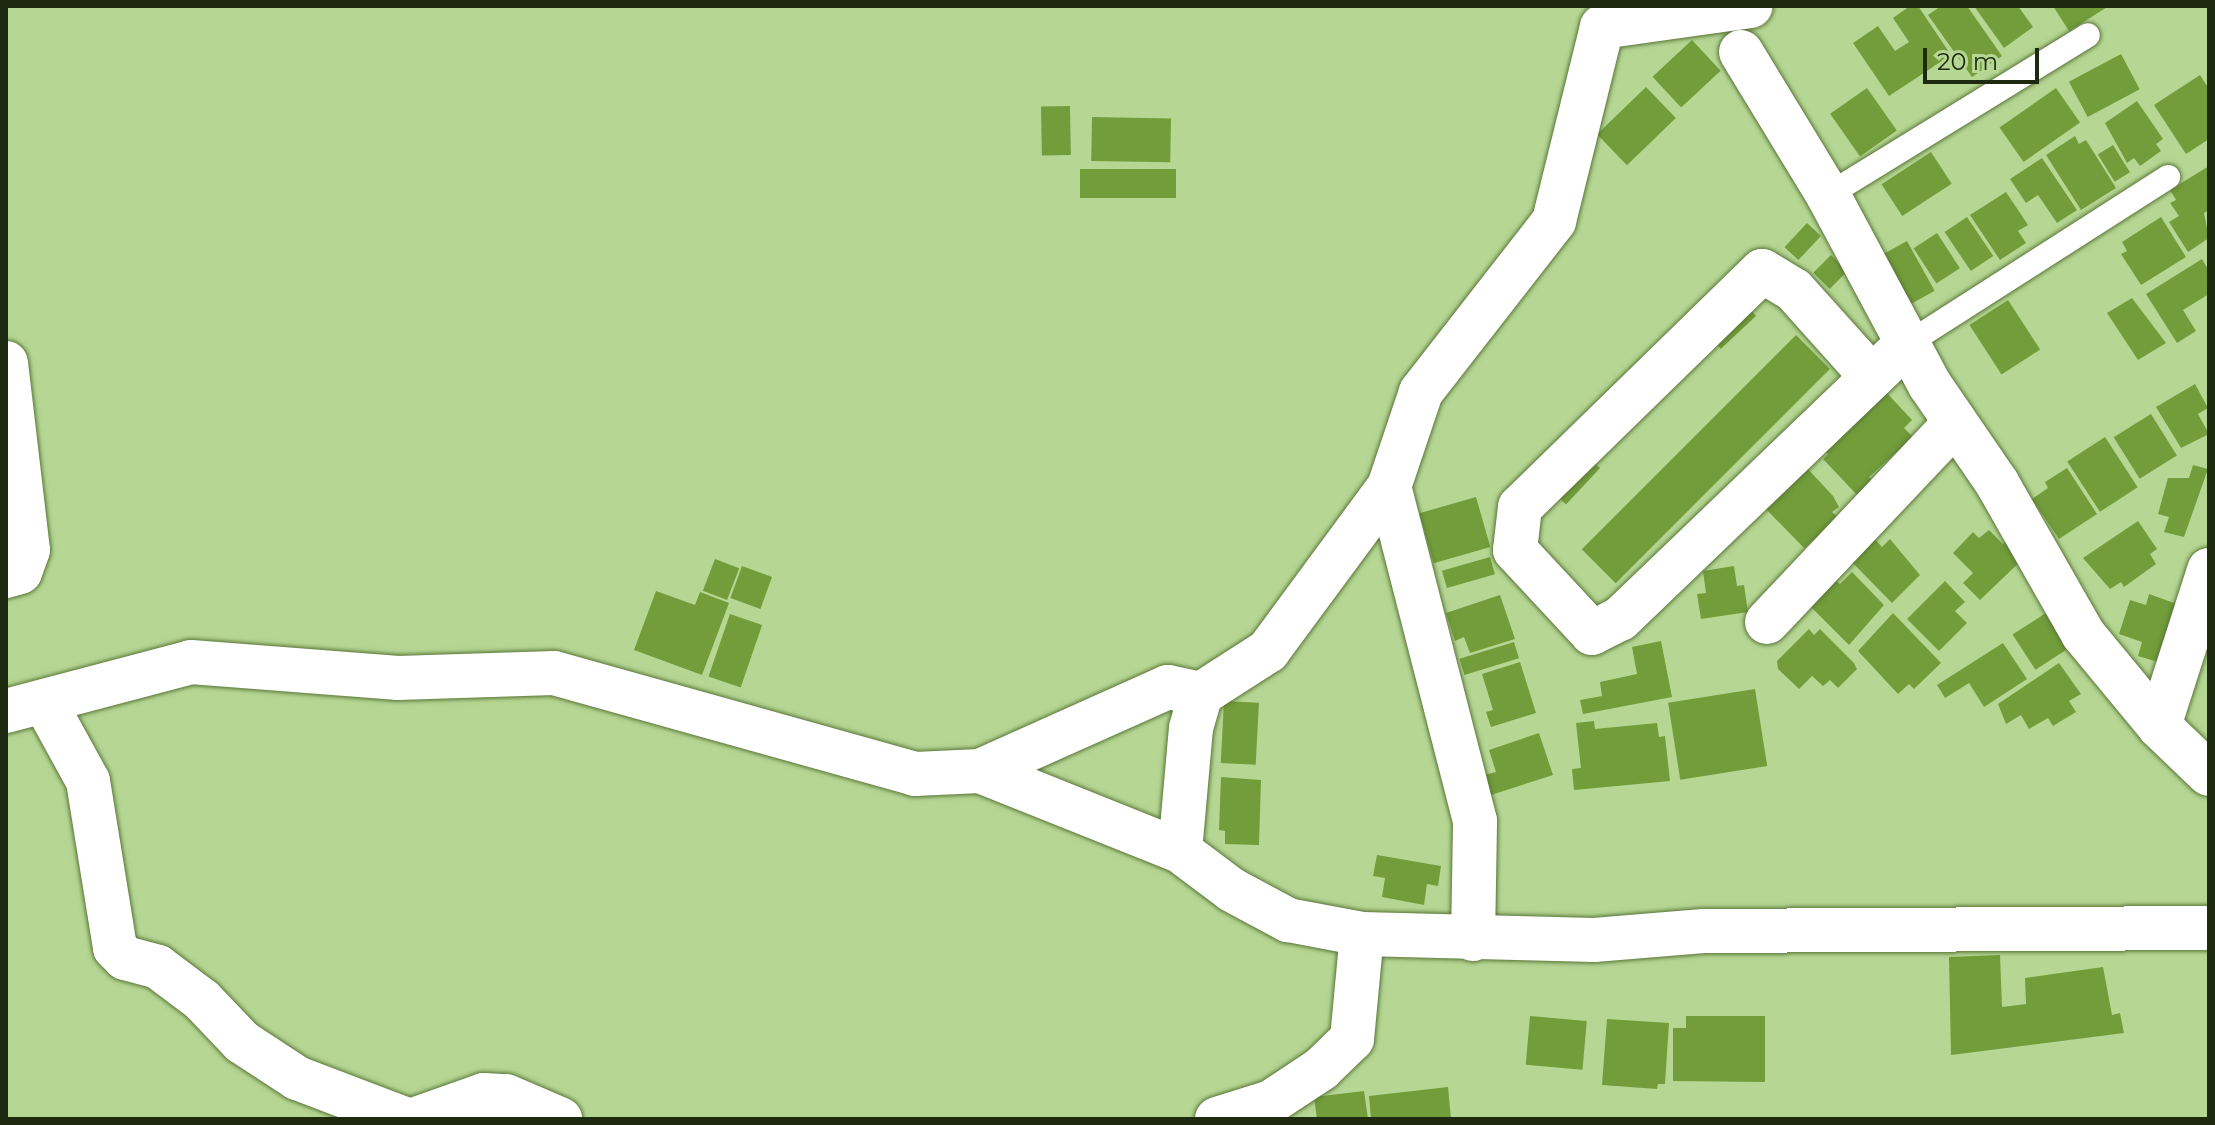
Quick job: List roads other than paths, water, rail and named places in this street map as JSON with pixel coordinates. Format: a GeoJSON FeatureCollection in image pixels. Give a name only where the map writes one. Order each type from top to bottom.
{"type":"FeatureCollection","features":[{"type":"Feature","properties":{"kind":"street"},"geometry":{"type":"LineString","coordinates":[[1180,851],[1191,728],[1201,694],[1268,651],[1389,487],[1421,392],[1554,221],[1602,27],[1751,6]]}},
{"type":"Feature","properties":{"kind":"street"},"geometry":{"type":"LineString","coordinates":[[1741,52],[1828,195],[1907,344],[2083,634],[2159,726],[2209,774]]}},
{"type":"Feature","properties":{"kind":"street"},"geometry":{"type":"LineString","coordinates":[[1872,377],[1794,290],[1762,271],[1520,507],[1515,550],[1592,633],[1620,619],[1907,344]]}},
{"type":"Feature","properties":{"kind":"street"},"geometry":{"type":"LineString","coordinates":[[6,363],[28,550],[20,572],[6,576]]}},
{"type":"Feature","properties":{"kind":"street"},"geometry":{"type":"LineString","coordinates":[[1767,622],[1955,423]]}},
{"type":"Feature","properties":{"kind":"street"},"geometry":{"type":"LineString","coordinates":[[1389,487],[1475,821],[1473,939]]}},
{"type":"Feature","properties":{"kind":"street"},"geometry":{"type":"LineString","coordinates":[[2159,726],[2209,570]]}},
{"type":"Feature","properties":{"kind":"street"},"geometry":{"type":"LineString","coordinates":[[405,1119],[297,1078],[242,1042],[202,1000],[158,967],[125,958],[115,948],[88,781],[25,706],[191,662],[398,678],[554,673],[915,774],[980,771],[1168,687],[1201,694]]}},
{"type":"Feature","properties":{"kind":"street"},"geometry":{"type":"LineString","coordinates":[[980,771],[1180,851],[1232,890],[1288,920],[1362,934],[1594,940],[1704,931],[2063,925],[2209,928]]}},
{"type":"Feature","properties":{"kind":"street"},"geometry":{"type":"LineString","coordinates":[[1217,1119],[1271,1102],[1321,1069],[1352,1039],[1362,934]]}},
{"type":"Feature","properties":{"kind":"street"},"geometry":{"type":"LineString","coordinates":[[416,1119],[484,1095],[506,1096],[560,1119]]}},
{"type":"Feature","properties":{"kind":"lane"},"geometry":{"type":"LineString","coordinates":[[1828,195],[2088,35]]}},
{"type":"Feature","properties":{"kind":"lane"},"geometry":{"type":"LineString","coordinates":[[1907,344],[2168,177]]}}]}
